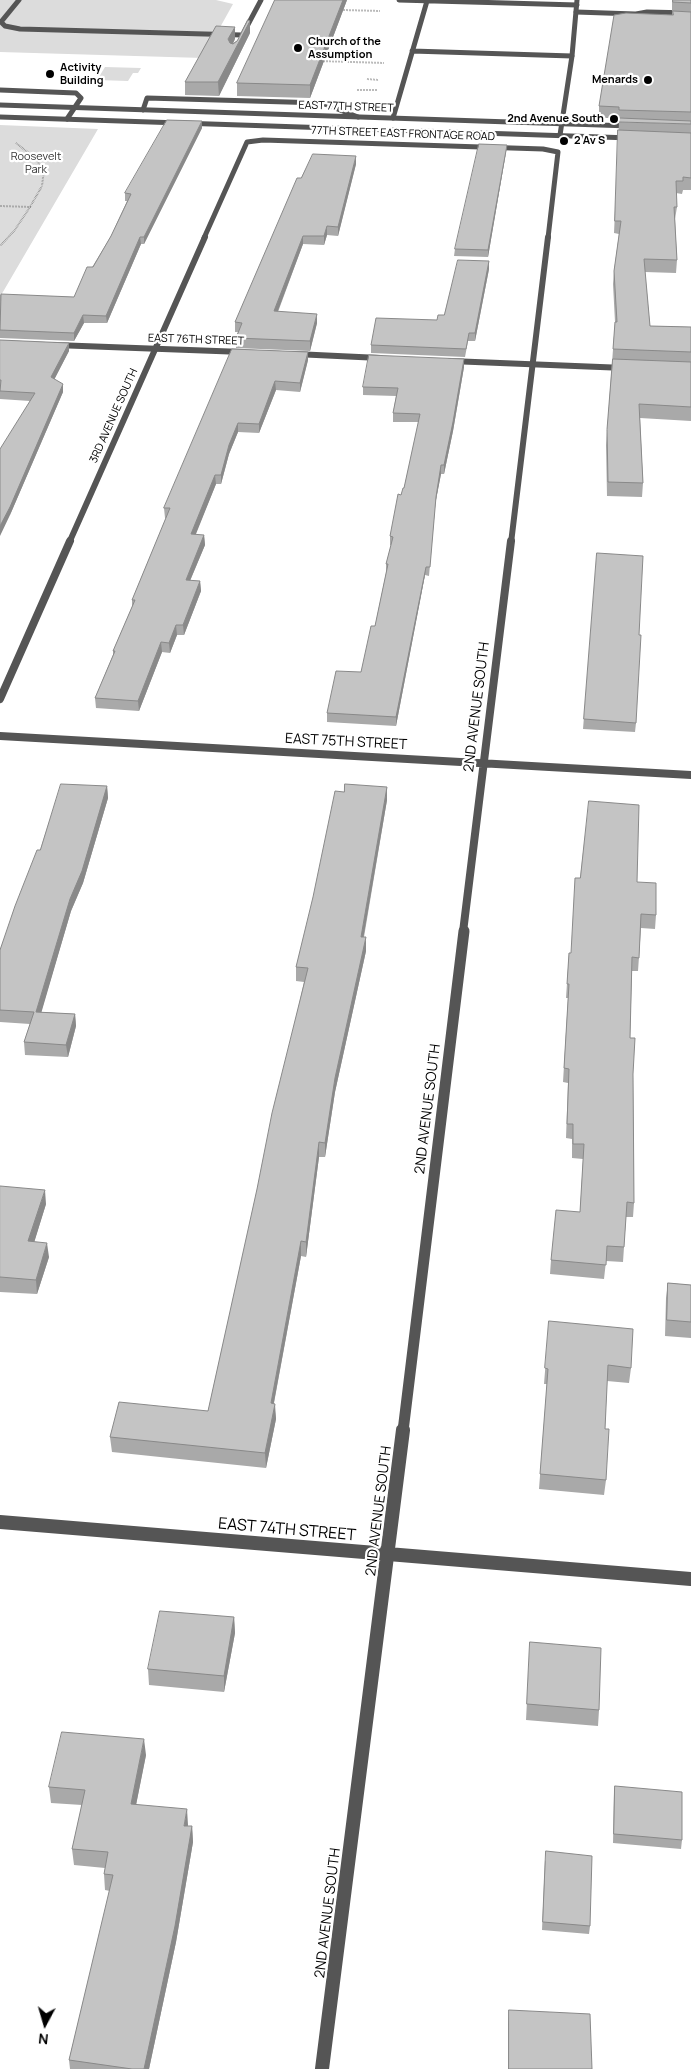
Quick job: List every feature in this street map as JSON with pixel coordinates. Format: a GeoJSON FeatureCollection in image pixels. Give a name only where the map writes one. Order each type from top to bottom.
{"type":"FeatureCollection","features":[{"type":"Feature","properties":{"kind":"street"},"geometry":{"type":"LineString","coordinates":[[19,0],[1,22],[6,26],[20,29],[242,35]]}},
{"type":"Feature","properties":{"kind":"street"},"geometry":{"type":"LineString","coordinates":[[238,44],[261,0]]}},
{"type":"Feature","properties":{"kind":"street"},"geometry":{"type":"LineString","coordinates":[[399,0],[577,3],[572,56],[560,135]]}},
{"type":"Feature","properties":{"kind":"street"},"geometry":{"type":"LineString","coordinates":[[393,118],[427,1]]}},
{"type":"Feature","properties":{"kind":"street"},"geometry":{"type":"LineString","coordinates":[[576,12],[691,18]]}},
{"type":"Feature","properties":{"kind":"street"},"geometry":{"type":"LineString","coordinates":[[636,14],[647,12],[691,13]]}},
{"type":"Feature","properties":{"kind":"street"},"geometry":{"type":"LineString","coordinates":[[412,51],[572,56]]}},
{"type":"Feature","properties":{"kind":"street"},"geometry":{"type":"LineString","coordinates":[[0,90],[76,93],[81,98],[67,119]]}},
{"type":"Feature","properties":{"kind":"street"},"geometry":{"type":"LineString","coordinates":[[142,110],[147,98],[322,103],[358,117]]}},
{"type":"Feature","properties":{"kind":"street","name":"EAST 77TH STREET"},"geometry":{"type":"LineString","coordinates":[[0,105],[636,126]]}},
{"type":"Feature","properties":{"kind":"street","name":"EAST 77TH STREET"},"geometry":{"type":"LineString","coordinates":[[0,117],[636,138]]}},
{"type":"Feature","properties":{"kind":"street","name":"77TH STREET EAST FRONTAGE ROAD"},"geometry":{"type":"LineString","coordinates":[[247,142],[263,140],[385,143],[543,149],[558,152]]}},
{"type":"Feature","properties":{"kind":"street","name":"3RD AVENUE SOUTH"},"geometry":{"type":"LineString","coordinates":[[0,699],[154,348],[247,142]]}},
{"type":"Feature","properties":{"kind":"street","name":"2ND AVENUE SOUTH"},"geometry":{"type":"LineString","coordinates":[[322,2069],[388,1554],[558,152]]}},
{"type":"Feature","properties":{"kind":"street","name":"EAST 76TH STREET"},"geometry":{"type":"LineString","coordinates":[[48,344],[254,352]]}},
{"type":"Feature","properties":{"kind":"street"},"geometry":{"type":"LineString","coordinates":[[284,354],[383,358]]}},
{"type":"Feature","properties":{"kind":"street"},"geometry":{"type":"LineString","coordinates":[[442,360],[631,368]]}},
{"type":"Feature","properties":{"kind":"street","name":"EAST 75TH STREET"},"geometry":{"type":"LineString","coordinates":[[0,736],[691,775]]}},
{"type":"Feature","properties":{"kind":"street","name":"EAST 74TH STREET"},"geometry":{"type":"LineString","coordinates":[[0,1522],[691,1580]]}},
{"type":"Feature","properties":{"kind":"path"},"geometry":{"type":"LineString","coordinates":[[343,10],[381,11]]}},
{"type":"Feature","properties":{"kind":"path"},"geometry":{"type":"LineString","coordinates":[[319,61],[392,64]]}},
{"type":"Feature","properties":{"kind":"path"},"geometry":{"type":"LineString","coordinates":[[351,89],[384,91]]}},
{"type":"Feature","properties":{"kind":"path"},"geometry":{"type":"LineString","coordinates":[[0,246],[14,232],[39,193],[45,173],[41,162],[16,143]]}},
{"type":"Feature","properties":{"kind":"path"},"geometry":{"type":"LineString","coordinates":[[0,206],[30,207]]}},
{"type":"Feature","properties":{"kind":"green space"},"geometry":{"type":"Polygon","coordinates":[[[0,0],[216,0],[233,4],[203,58],[0,52],[0,0]]]}},
{"type":"Feature","properties":{"kind":"green space"},"geometry":{"type":"Polygon","coordinates":[[[105,67],[141,68],[138,73],[133,73],[128,81],[97,80],[105,67]]]}},
{"type":"Feature","properties":{"kind":"green space","name":"Roosevelt Park"},"geometry":{"type":"Polygon","coordinates":[[[0,125],[98,129],[0,297],[0,125]]]}},
{"type":"Feature","properties":{"kind":"building"},"geometry":{"type":"Polygon","coordinates":[[[275,0],[343,0],[310,85],[237,83],[275,0]]]}},
{"type":"Feature","properties":{"kind":"building"},"geometry":{"type":"Polygon","coordinates":[[[673,0],[691,0],[691,3],[673,2],[673,0]]]}},
{"type":"Feature","properties":{"kind":"building","name":"Menards"},"geometry":{"type":"Polygon","coordinates":[[[673,11],[691,12],[691,112],[619,110],[619,107],[599,106],[614,15],[626,13],[673,15],[673,11]]]}},
{"type":"Feature","properties":{"kind":"building"},"geometry":{"type":"Polygon","coordinates":[[[248,20],[250,21],[218,82],[185,82],[216,26],[235,27],[228,39],[233,44],[237,41],[248,20]]]}},
{"type":"Feature","properties":{"kind":"building"},"geometry":{"type":"Polygon","coordinates":[[[619,118],[691,121],[691,124],[619,122],[619,118]]]}},
{"type":"Feature","properties":{"kind":"building"},"geometry":{"type":"Polygon","coordinates":[[[167,120],[202,121],[144,237],[140,237],[106,316],[83,315],[74,333],[0,330],[1,294],[74,297],[87,267],[93,267],[111,236],[131,194],[125,193],[167,120]]]}},
{"type":"Feature","properties":{"kind":"building"},"geometry":{"type":"Polygon","coordinates":[[[618,130],[691,133],[691,178],[683,177],[683,181],[676,181],[677,207],[674,207],[677,260],[644,259],[650,326],[691,327],[691,352],[613,349],[615,322],[617,322],[614,271],[621,221],[615,221],[618,130]]]}},
{"type":"Feature","properties":{"kind":"building"},"geometry":{"type":"Polygon","coordinates":[[[479,144],[507,145],[488,250],[455,249],[479,144]]]}},
{"type":"Feature","properties":{"kind":"building"},"geometry":{"type":"Polygon","coordinates":[[[313,154],[356,156],[338,227],[327,226],[324,236],[303,236],[274,311],[317,314],[310,341],[236,338],[242,323],[235,322],[297,178],[301,178],[313,154]]]}},
{"type":"Feature","properties":{"kind":"building"},"geometry":{"type":"Polygon","coordinates":[[[458,260],[489,261],[475,333],[469,333],[466,349],[371,345],[376,318],[437,320],[438,315],[444,315],[458,260]]]}},
{"type":"Feature","properties":{"kind":"building"},"geometry":{"type":"Polygon","coordinates":[[[0,340],[69,343],[51,377],[63,384],[0,526],[0,449],[35,393],[0,391],[0,340]]]}},
{"type":"Feature","properties":{"kind":"building"},"geometry":{"type":"Polygon","coordinates":[[[232,349],[308,352],[300,383],[275,381],[259,424],[238,423],[229,445],[221,475],[215,475],[191,534],[204,535],[186,580],[200,581],[183,625],[176,625],[169,643],[161,642],[138,701],[95,698],[135,600],[132,600],[170,508],[164,508],[232,349]]]}},
{"type":"Feature","properties":{"kind":"building"},"geometry":{"type":"Polygon","coordinates":[[[369,355],[464,359],[444,465],[441,465],[436,497],[430,567],[426,567],[396,717],[327,713],[336,671],[361,672],[371,626],[375,626],[388,564],[386,564],[393,537],[390,536],[398,494],[401,495],[404,488],[420,414],[393,413],[398,388],[363,387],[369,355]]]}},
{"type":"Feature","properties":{"kind":"building"},"geometry":{"type":"Polygon","coordinates":[[[613,359],[691,362],[691,407],[639,404],[643,483],[608,482],[607,430],[613,359]]]}},
{"type":"Feature","properties":{"kind":"building"},"geometry":{"type":"Polygon","coordinates":[[[597,553],[643,556],[636,723],[584,719],[597,553]]]}},
{"type":"Feature","properties":{"kind":"building"},"geometry":{"type":"Polygon","coordinates":[[[61,784],[107,786],[82,871],[70,899],[36,1012],[75,1014],[66,1045],[24,1042],[34,1012],[0,1010],[0,950],[37,850],[40,850],[61,784]]]}},
{"type":"Feature","properties":{"kind":"building"},"geometry":{"type":"Polygon","coordinates":[[[345,784],[387,787],[361,937],[366,937],[335,1078],[325,1143],[319,1142],[306,1242],[301,1241],[271,1403],[275,1404],[265,1453],[110,1437],[119,1402],[208,1411],[272,1113],[308,968],[296,967],[335,791],[344,792],[345,784]]]}},
{"type":"Feature","properties":{"kind":"building"},"geometry":{"type":"Polygon","coordinates":[[[589,801],[639,805],[637,882],[656,883],[656,915],[641,914],[639,958],[632,957],[630,1038],[635,1038],[633,1074],[634,1203],[627,1202],[624,1247],[607,1246],[606,1265],[551,1260],[556,1210],[580,1212],[584,1144],[573,1144],[573,1124],[567,1124],[569,1069],[564,1068],[569,984],[567,984],[569,953],[571,953],[575,878],[580,878],[589,801]]]}},
{"type":"Feature","properties":{"kind":"building"},"geometry":{"type":"Polygon","coordinates":[[[0,1186],[45,1190],[28,1241],[47,1243],[36,1280],[0,1277],[0,1186]]]}},
{"type":"Feature","properties":{"kind":"building"},"geometry":{"type":"Polygon","coordinates":[[[668,1283],[691,1285],[691,1322],[667,1320],[668,1283]]]}},
{"type":"Feature","properties":{"kind":"building"},"geometry":{"type":"Polygon","coordinates":[[[549,1321],[633,1329],[631,1368],[608,1365],[605,1429],[609,1429],[606,1480],[540,1474],[548,1369],[545,1368],[549,1321]]]}},
{"type":"Feature","properties":{"kind":"building"},"geometry":{"type":"Polygon","coordinates":[[[160,1611],[234,1617],[224,1676],[148,1669],[160,1611]]]}},
{"type":"Feature","properties":{"kind":"building"},"geometry":{"type":"Polygon","coordinates":[[[530,1642],[601,1648],[599,1710],[527,1704],[530,1642]]]}},
{"type":"Feature","properties":{"kind":"building"},"geometry":{"type":"Polygon","coordinates":[[[62,1732],[144,1739],[131,1804],[187,1809],[184,1826],[192,1826],[175,1926],[144,2069],[69,2060],[113,1875],[104,1874],[108,1852],[72,1849],[85,1790],[49,1787],[62,1732]]]}},
{"type":"Feature","properties":{"kind":"building"},"geometry":{"type":"Polygon","coordinates":[[[615,1786],[682,1792],[682,1840],[614,1834],[615,1786]]]}},
{"type":"Feature","properties":{"kind":"building"},"geometry":{"type":"Polygon","coordinates":[[[546,1851],[592,1856],[590,1926],[543,1922],[546,1851]]]}},
{"type":"Feature","properties":{"kind":"building"},"geometry":{"type":"Polygon","coordinates":[[[509,2010],[590,2014],[592,2069],[509,2069],[509,2010]]]}},
{"type":"Feature","properties":{"kind":"place","name":"Church of the Assumption"},"geometry":{"type":"Point","coordinates":[298,48]}},
{"type":"Feature","properties":{"kind":"place","name":"Activity Building"},"geometry":{"type":"Point","coordinates":[50,74]}},
{"type":"Feature","properties":{"kind":"place","name":"Menards"},"geometry":{"type":"Point","coordinates":[648,80]}},
{"type":"Feature","properties":{"kind":"place","name":"2nd Avenue South"},"geometry":{"type":"Point","coordinates":[614,119]}},
{"type":"Feature","properties":{"kind":"place","name":"2 Av S"},"geometry":{"type":"Point","coordinates":[564,141]}}]}
